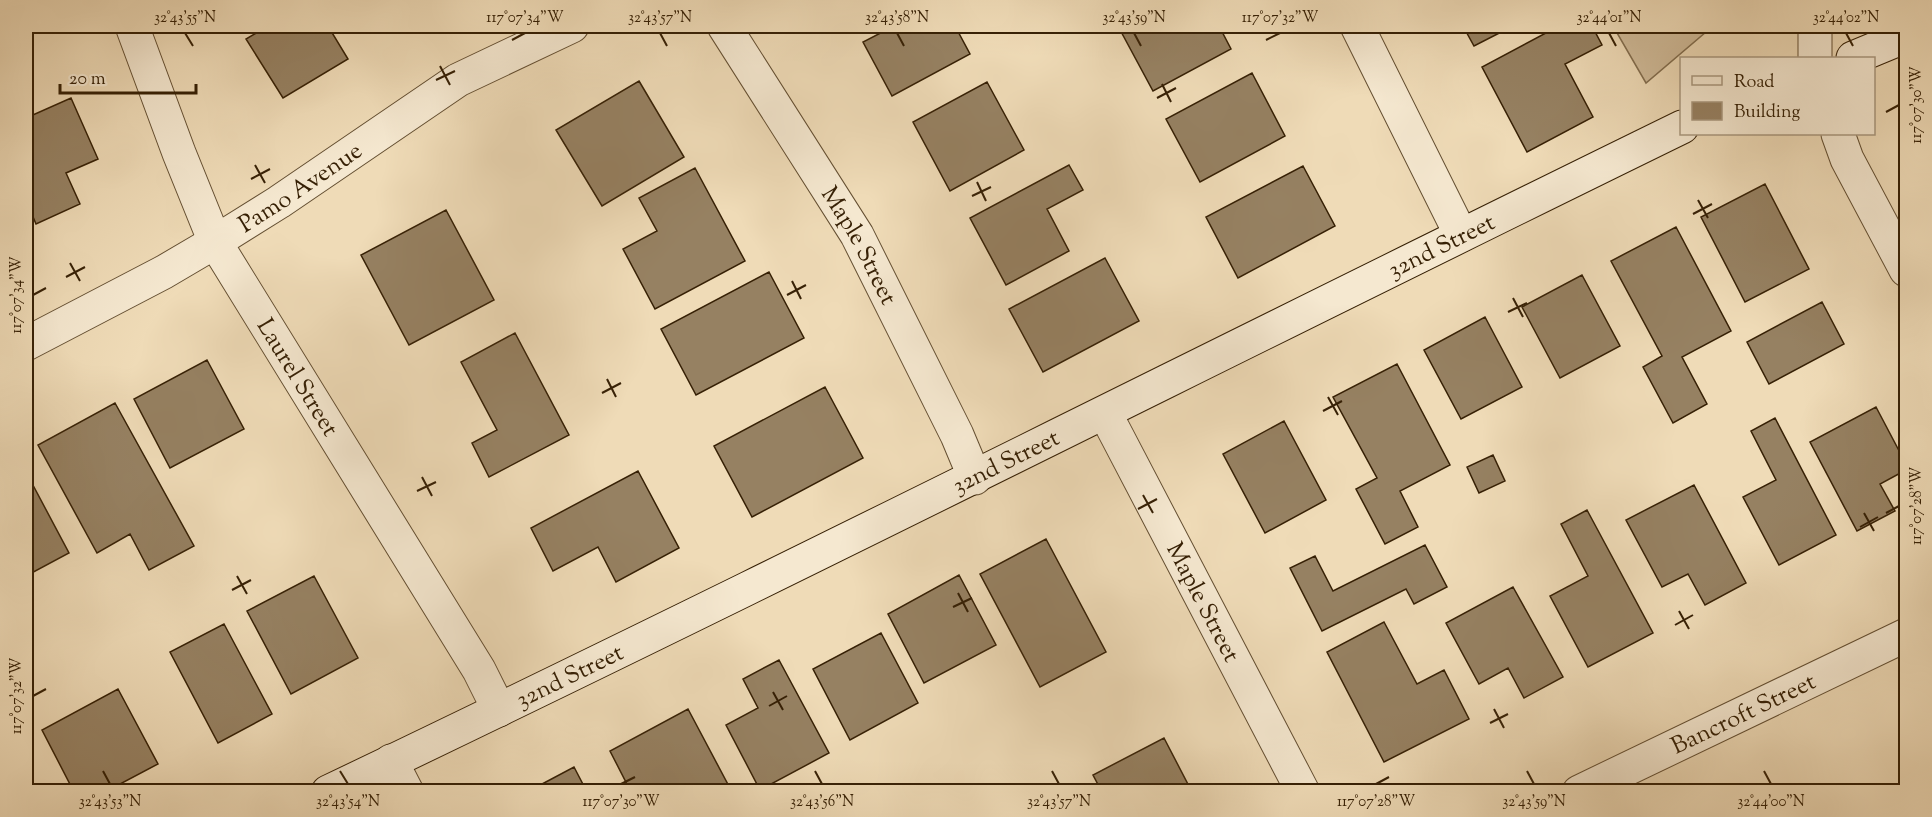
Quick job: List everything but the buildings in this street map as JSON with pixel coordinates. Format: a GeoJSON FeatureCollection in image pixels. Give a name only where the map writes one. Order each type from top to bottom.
{"type":"FeatureCollection","features":[{"type":"Feature","properties":{"kind":"street","name":"Laurel Street"},"geometry":{"type":"LineString","coordinates":[[132,26],[215,242],[472,660],[499,710]]}},
{"type":"Feature","properties":{"kind":"street","name":"Pamo Avenue"},"geometry":{"type":"LineString","coordinates":[[26,344],[164,272],[215,242],[279,202],[458,80],[572,26]]}},
{"type":"Feature","properties":{"kind":"street","name":"Maple Street"},"geometry":{"type":"LineString","coordinates":[[724,26],[857,235],[957,435],[975,478]]}},
{"type":"Feature","properties":{"kind":"street"},"geometry":{"type":"LineString","coordinates":[[1357,26],[1461,235]]}},
{"type":"Feature","properties":{"kind":"street"},"geometry":{"type":"LineString","coordinates":[[1815,26],[1815,57]]}},
{"type":"Feature","properties":{"kind":"street"},"geometry":{"type":"LineString","coordinates":[[1855,57],[1906,36]]}},
{"type":"Feature","properties":{"kind":"street","name":"32nd Street"},"geometry":{"type":"LineString","coordinates":[[328,792],[975,478],[1680,128]]}},
{"type":"Feature","properties":{"kind":"street"},"geometry":{"type":"LineString","coordinates":[[1838,135],[1847,159],[1906,270]]}},
{"type":"Feature","properties":{"kind":"street","name":"Maple Street"},"geometry":{"type":"LineString","coordinates":[[1105,413],[1303,792]]}},
{"type":"Feature","properties":{"kind":"street","name":"Bancroft Street"},"geometry":{"type":"LineString","coordinates":[[1580,792],[1906,635]]}},
{"type":"Feature","properties":{"kind":"street"},"geometry":{"type":"LineString","coordinates":[[391,761],[407,792]]}},
{"type":"Feature","properties":{"kind":"shaded area"},"geometry":{"type":"Polygon","coordinates":[[[1613,26],[1713,26],[1646,83],[1613,26]]]}}]}
